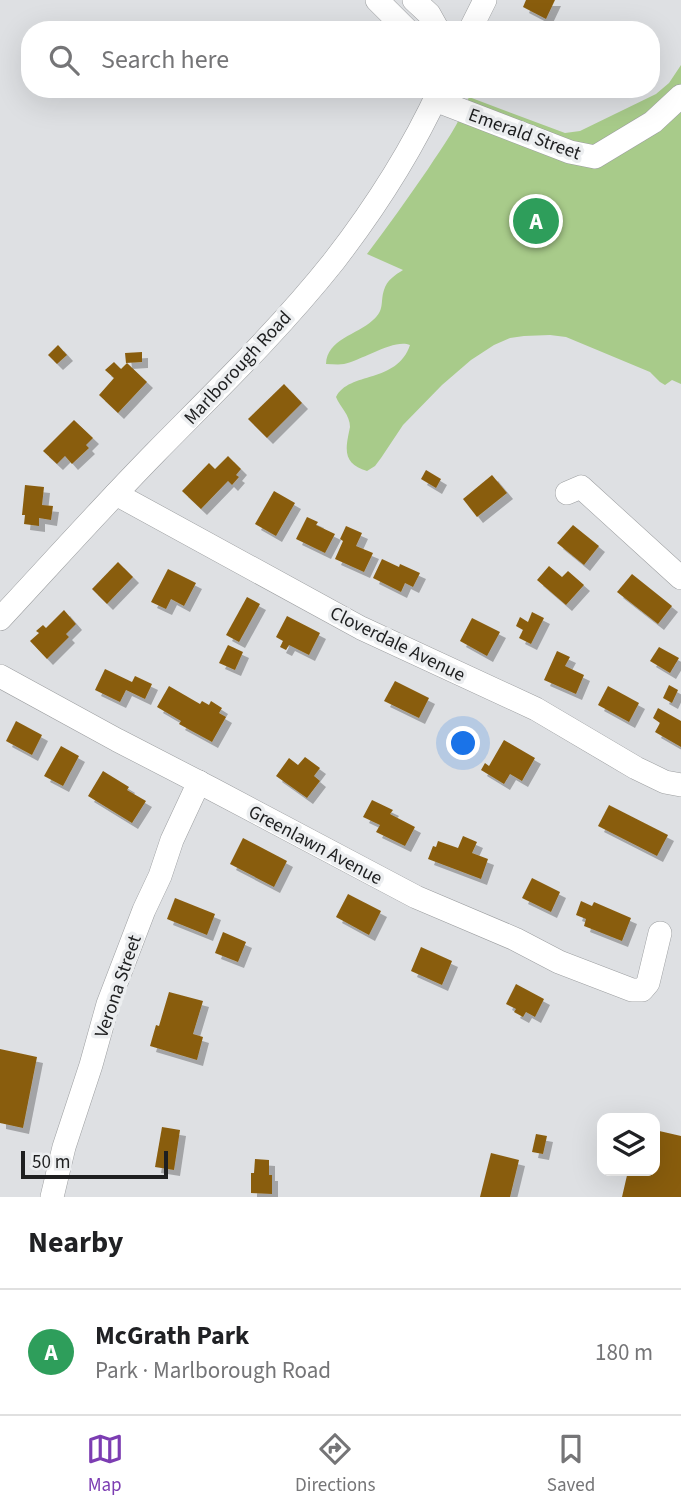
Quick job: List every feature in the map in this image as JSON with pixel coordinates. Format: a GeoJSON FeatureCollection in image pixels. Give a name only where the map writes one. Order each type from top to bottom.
{"type":"FeatureCollection","features":[{"type":"Feature","properties":{"kind":"street"},"geometry":{"type":"LineString","coordinates":[[377,0],[398,21]]}},
{"type":"Feature","properties":{"kind":"street"},"geometry":{"type":"LineString","coordinates":[[414,0],[433,21]]}},
{"type":"Feature","properties":{"kind":"street"},"geometry":{"type":"LineString","coordinates":[[474,21],[485,0]]}},
{"type":"Feature","properties":{"kind":"street","name":"Emerald Street"},"geometry":{"type":"LineString","coordinates":[[447,98],[570,152],[595,157],[653,122],[681,96]]}},
{"type":"Feature","properties":{"kind":"street","name":"Marlborough Road"},"geometry":{"type":"LineString","coordinates":[[0,619],[283,319],[333,261],[385,187],[436,98]]}},
{"type":"Feature","properties":{"kind":"street"},"geometry":{"type":"LineString","coordinates":[[574,490],[681,578]]}},
{"type":"Feature","properties":{"kind":"street","name":"Cloverdale Avenue"},"geometry":{"type":"LineString","coordinates":[[116,494],[361,628],[537,709],[636,768],[665,782],[681,785]]}},
{"type":"Feature","properties":{"kind":"street","name":"Greenlawn Avenue"},"geometry":{"type":"LineString","coordinates":[[0,676],[416,897],[515,939],[559,962],[632,990],[642,990],[648,983],[660,933]]}},
{"type":"Feature","properties":{"kind":"street","name":"Verona Street"},"geometry":{"type":"LineString","coordinates":[[52,1197],[64,1147],[108,1004],[199,782]]}},
{"type":"Feature","properties":{"kind":"green space"},"geometry":{"type":"Polygon","coordinates":[[[681,65],[681,384],[672,380],[665,385],[650,372],[566,337],[550,335],[510,338],[471,360],[442,385],[403,425],[375,466],[367,471],[352,463],[347,450],[350,423],[336,397],[351,383],[395,366],[410,345],[396,344],[344,364],[326,364],[328,356],[337,343],[377,316],[387,283],[403,270],[367,254],[445,143],[469,98],[565,133],[580,131],[648,98],[660,98],[660,91],[669,83],[681,65]]]}},
{"type":"Feature","properties":{"kind":"building"},"geometry":{"type":"Polygon","coordinates":[[[526,0],[555,0],[546,19],[523,7],[526,0]]]}},
{"type":"Feature","properties":{"kind":"building"},"geometry":{"type":"Polygon","coordinates":[[[58,345],[67,355],[57,364],[48,355],[58,345]]]}},
{"type":"Feature","properties":{"kind":"building"},"geometry":{"type":"Polygon","coordinates":[[[142,352],[142,362],[126,363],[125,353],[142,352]]]}},
{"type":"Feature","properties":{"kind":"building"},"geometry":{"type":"Polygon","coordinates":[[[114,362],[121,369],[127,363],[147,382],[118,413],[99,395],[114,378],[105,370],[114,362]]]}},
{"type":"Feature","properties":{"kind":"building"},"geometry":{"type":"Polygon","coordinates":[[[284,384],[302,403],[267,438],[248,419],[284,384]]]}},
{"type":"Feature","properties":{"kind":"building"},"geometry":{"type":"Polygon","coordinates":[[[74,420],[93,438],[86,445],[89,448],[72,464],[65,456],[57,464],[43,451],[74,420]]]}},
{"type":"Feature","properties":{"kind":"building"},"geometry":{"type":"Polygon","coordinates":[[[228,456],[241,469],[236,475],[239,477],[232,485],[228,481],[201,509],[182,491],[209,463],[215,469],[228,456]]]}},
{"type":"Feature","properties":{"kind":"building"},"geometry":{"type":"Polygon","coordinates":[[[426,470],[441,479],[436,488],[421,479],[426,470]]]}},
{"type":"Feature","properties":{"kind":"building"},"geometry":{"type":"Polygon","coordinates":[[[492,475],[507,493],[477,517],[463,499],[492,475]]]}},
{"type":"Feature","properties":{"kind":"building"},"geometry":{"type":"Polygon","coordinates":[[[25,485],[44,487],[42,505],[53,506],[51,520],[39,518],[39,526],[24,524],[25,515],[22,515],[25,485]]]}},
{"type":"Feature","properties":{"kind":"building"},"geometry":{"type":"Polygon","coordinates":[[[274,491],[295,503],[276,536],[255,524],[274,491]]]}},
{"type":"Feature","properties":{"kind":"building"},"geometry":{"type":"Polygon","coordinates":[[[307,517],[318,522],[316,525],[335,534],[325,553],[296,539],[307,517]]]}},
{"type":"Feature","properties":{"kind":"building"},"geometry":{"type":"Polygon","coordinates":[[[573,525],[599,546],[584,565],[557,543],[573,525]]]}},
{"type":"Feature","properties":{"kind":"building"},"geometry":{"type":"Polygon","coordinates":[[[346,526],[362,533],[356,546],[373,553],[364,572],[335,559],[346,526]]]}},
{"type":"Feature","properties":{"kind":"building"},"geometry":{"type":"Polygon","coordinates":[[[382,559],[420,573],[413,587],[405,583],[401,592],[373,578],[382,559]]]}},
{"type":"Feature","properties":{"kind":"building"},"geometry":{"type":"Polygon","coordinates":[[[118,562],[133,577],[107,604],[92,589],[118,562]]]}},
{"type":"Feature","properties":{"kind":"building"},"geometry":{"type":"Polygon","coordinates":[[[549,566],[562,577],[568,571],[584,585],[566,605],[537,580],[549,566]]]}},
{"type":"Feature","properties":{"kind":"building"},"geometry":{"type":"Polygon","coordinates":[[[168,569],[196,583],[184,606],[171,599],[166,609],[151,602],[168,569]]]}},
{"type":"Feature","properties":{"kind":"building"},"geometry":{"type":"Polygon","coordinates":[[[632,574],[672,606],[658,624],[617,592],[632,574]]]}},
{"type":"Feature","properties":{"kind":"building"},"geometry":{"type":"Polygon","coordinates":[[[247,597],[260,604],[239,642],[226,635],[247,597]]]}},
{"type":"Feature","properties":{"kind":"building"},"geometry":{"type":"Polygon","coordinates":[[[64,610],[76,624],[66,634],[69,637],[47,659],[30,641],[39,633],[36,631],[43,625],[46,628],[64,610]]]}},
{"type":"Feature","properties":{"kind":"building"},"geometry":{"type":"Polygon","coordinates":[[[532,612],[544,618],[531,644],[519,638],[523,630],[516,626],[520,617],[528,622],[532,612]]]}},
{"type":"Feature","properties":{"kind":"building"},"geometry":{"type":"Polygon","coordinates":[[[287,616],[320,633],[309,655],[289,645],[286,650],[280,647],[283,641],[276,637],[287,616]]]}},
{"type":"Feature","properties":{"kind":"building"},"geometry":{"type":"Polygon","coordinates":[[[472,618],[500,632],[487,656],[460,641],[472,618]]]}},
{"type":"Feature","properties":{"kind":"building"},"geometry":{"type":"Polygon","coordinates":[[[228,645],[243,652],[235,670],[219,663],[228,645]]]}},
{"type":"Feature","properties":{"kind":"building"},"geometry":{"type":"Polygon","coordinates":[[[659,647],[679,658],[670,673],[650,661],[659,647]]]}},
{"type":"Feature","properties":{"kind":"building"},"geometry":{"type":"Polygon","coordinates":[[[557,651],[570,657],[565,666],[584,675],[576,694],[544,680],[557,651]]]}},
{"type":"Feature","properties":{"kind":"building"},"geometry":{"type":"Polygon","coordinates":[[[105,669],[132,682],[135,676],[152,684],[145,699],[126,690],[120,702],[95,690],[105,669]]]}},
{"type":"Feature","properties":{"kind":"building"},"geometry":{"type":"Polygon","coordinates":[[[395,681],[429,698],[419,718],[384,701],[395,681]]]}},
{"type":"Feature","properties":{"kind":"building"},"geometry":{"type":"Polygon","coordinates":[[[669,685],[678,690],[672,703],[663,698],[669,685]]]}},
{"type":"Feature","properties":{"kind":"building"},"geometry":{"type":"Polygon","coordinates":[[[169,686],[200,704],[202,701],[209,705],[211,701],[222,708],[219,713],[226,717],[212,742],[179,724],[181,721],[157,707],[169,686]]]}},
{"type":"Feature","properties":{"kind":"building"},"geometry":{"type":"Polygon","coordinates":[[[608,686],[639,703],[629,722],[598,705],[608,686]]]}},
{"type":"Feature","properties":{"kind":"building"},"geometry":{"type":"Polygon","coordinates":[[[658,708],[681,721],[681,747],[655,732],[660,723],[653,718],[658,708]]]}},
{"type":"Feature","properties":{"kind":"building"},"geometry":{"type":"Polygon","coordinates":[[[16,721],[42,735],[32,755],[6,741],[16,721]]]}},
{"type":"Feature","properties":{"kind":"building"},"geometry":{"type":"Polygon","coordinates":[[[504,740],[535,758],[522,781],[510,774],[504,784],[481,770],[485,763],[489,766],[504,740]]]}},
{"type":"Feature","properties":{"kind":"building"},"geometry":{"type":"Polygon","coordinates":[[[61,746],[79,756],[63,786],[44,776],[61,746]]]}},
{"type":"Feature","properties":{"kind":"building"},"geometry":{"type":"Polygon","coordinates":[[[305,757],[320,768],[314,776],[320,781],[307,798],[276,776],[289,758],[298,765],[305,757]]]}},
{"type":"Feature","properties":{"kind":"building"},"geometry":{"type":"Polygon","coordinates":[[[103,771],[146,801],[132,823],[88,796],[103,771]]]}},
{"type":"Feature","properties":{"kind":"building"},"geometry":{"type":"Polygon","coordinates":[[[372,800],[393,810],[390,814],[415,827],[405,846],[376,832],[380,825],[363,817],[372,800]]]}},
{"type":"Feature","properties":{"kind":"building"},"geometry":{"type":"Polygon","coordinates":[[[609,805],[668,835],[657,856],[598,826],[609,805]]]}},
{"type":"Feature","properties":{"kind":"building"},"geometry":{"type":"Polygon","coordinates":[[[463,836],[477,842],[472,853],[488,859],[481,879],[428,859],[438,841],[458,848],[463,836]]]}},
{"type":"Feature","properties":{"kind":"building"},"geometry":{"type":"Polygon","coordinates":[[[243,838],[287,861],[274,887],[230,864],[243,838]]]}},
{"type":"Feature","properties":{"kind":"building"},"geometry":{"type":"Polygon","coordinates":[[[532,878],[560,892],[551,912],[522,898],[532,878]]]}},
{"type":"Feature","properties":{"kind":"building"},"geometry":{"type":"Polygon","coordinates":[[[348,894],[381,911],[369,935],[336,917],[348,894]]]}},
{"type":"Feature","properties":{"kind":"building"},"geometry":{"type":"Polygon","coordinates":[[[175,898],[215,914],[207,935],[167,919],[175,898]]]}},
{"type":"Feature","properties":{"kind":"building"},"geometry":{"type":"Polygon","coordinates":[[[581,901],[592,906],[594,902],[631,918],[622,941],[584,926],[586,919],[576,915],[581,901]]]}},
{"type":"Feature","properties":{"kind":"building"},"geometry":{"type":"Polygon","coordinates":[[[223,932],[246,942],[238,962],[215,953],[223,932]]]}},
{"type":"Feature","properties":{"kind":"building"},"geometry":{"type":"Polygon","coordinates":[[[421,947],[452,961],[442,985],[411,971],[421,947]]]}},
{"type":"Feature","properties":{"kind":"building"},"geometry":{"type":"Polygon","coordinates":[[[516,984],[544,999],[535,1017],[526,1012],[523,1017],[514,1012],[516,1009],[506,1004],[516,984]]]}},
{"type":"Feature","properties":{"kind":"building"},"geometry":{"type":"Polygon","coordinates":[[[169,992],[203,1001],[193,1034],[203,1037],[197,1060],[150,1046],[169,992]]]}},
{"type":"Feature","properties":{"kind":"building"},"geometry":{"type":"Polygon","coordinates":[[[0,1049],[37,1057],[23,1128],[0,1123],[0,1049]]]}},
{"type":"Feature","properties":{"kind":"building"},"geometry":{"type":"Polygon","coordinates":[[[162,1127],[180,1130],[174,1170],[155,1167],[162,1127]]]}},
{"type":"Feature","properties":{"kind":"building"},"geometry":{"type":"Polygon","coordinates":[[[660,1131],[681,1136],[681,1197],[622,1197],[627,1176],[660,1176],[660,1131]]]}},
{"type":"Feature","properties":{"kind":"building"},"geometry":{"type":"Polygon","coordinates":[[[536,1134],[547,1136],[543,1154],[532,1152],[536,1134]]]}},
{"type":"Feature","properties":{"kind":"building"},"geometry":{"type":"Polygon","coordinates":[[[491,1153],[519,1160],[510,1197],[480,1197],[491,1153]]]}},
{"type":"Feature","properties":{"kind":"building"},"geometry":{"type":"Polygon","coordinates":[[[255,1159],[269,1160],[272,1194],[251,1193],[251,1173],[254,1173],[255,1159]]]}},
{"type":"Feature","properties":{"kind":"place","name":"McGrath Park"},"geometry":{"type":"Point","coordinates":[536,221]}}]}
